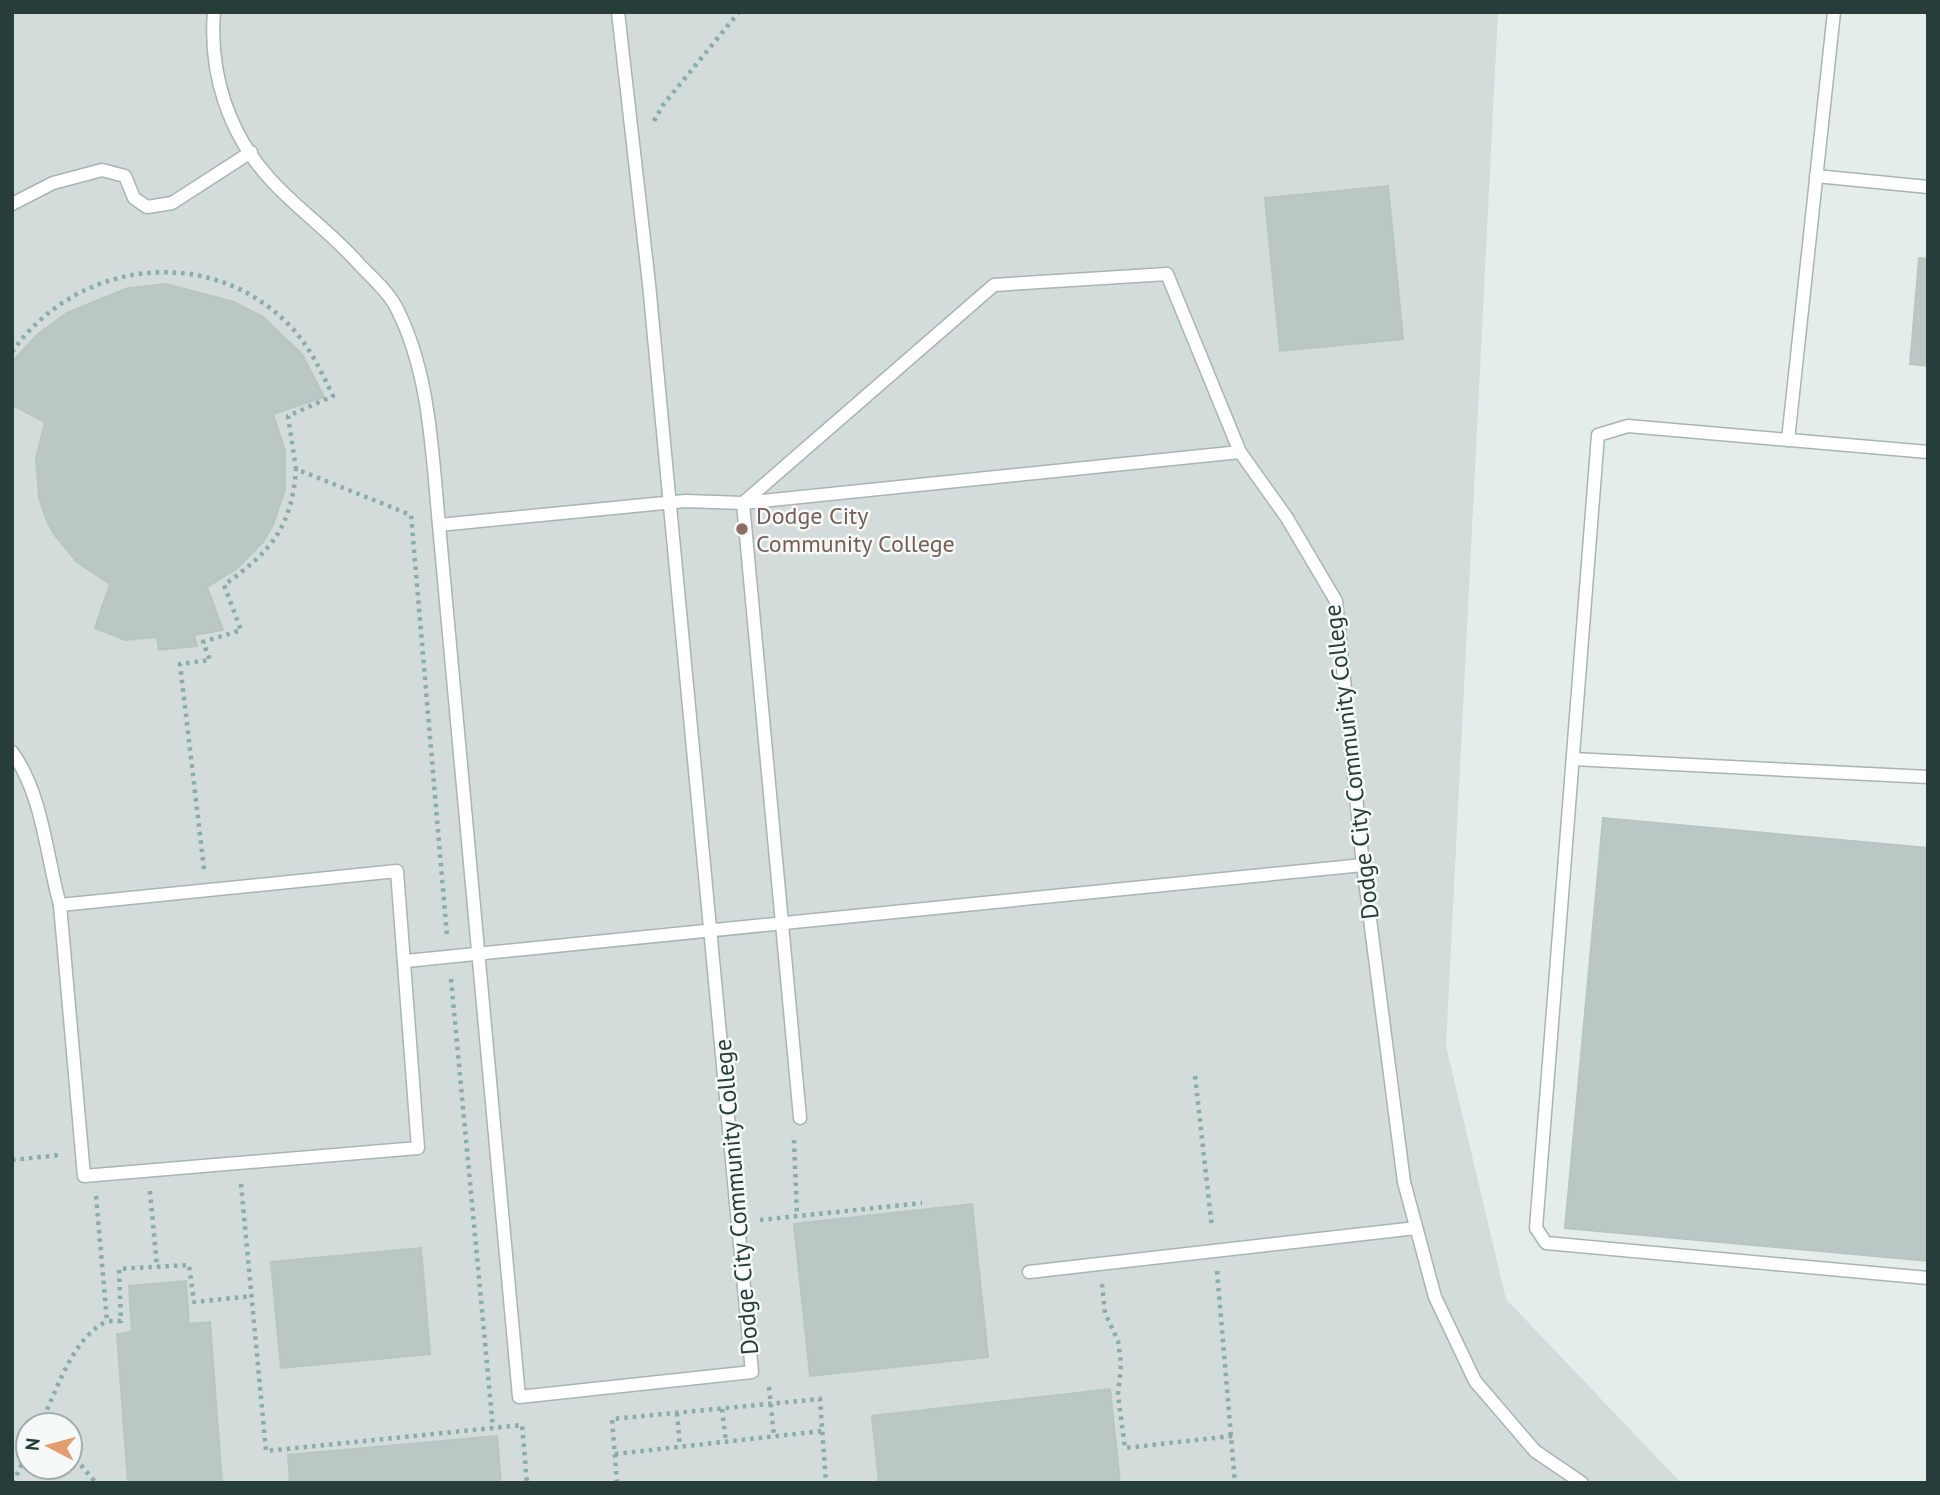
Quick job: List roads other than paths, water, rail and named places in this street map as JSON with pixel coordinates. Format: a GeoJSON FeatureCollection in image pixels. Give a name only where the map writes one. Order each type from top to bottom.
{"type":"FeatureCollection","features":[{"type":"Feature","properties":{"kind":"lane","name":"Dodge City Community College"},"geometry":{"type":"LineString","coordinates":[[214,12],[212,41],[219,85],[235,130],[269,178],[342,244],[396,304],[415,355],[430,434],[519,1398],[752,1372],[649,284],[618,12]]}},
{"type":"Feature","properties":{"kind":"lane"},"geometry":{"type":"LineString","coordinates":[[1788,440],[1833,12]]}},
{"type":"Feature","properties":{"kind":"lane"},"geometry":{"type":"LineString","coordinates":[[12,204],[53,184],[102,170],[125,176],[134,198],[147,207],[173,203],[251,152]]}},
{"type":"Feature","properties":{"kind":"lane"},"geometry":{"type":"LineString","coordinates":[[1816,176],[1928,187]]}},
{"type":"Feature","properties":{"kind":"lane","name":"Dodge City Community College"},"geometry":{"type":"LineString","coordinates":[[743,503],[994,285],[1167,274],[1240,452],[1287,518],[1336,601],[1363,865],[1404,1182],[1435,1297],[1475,1381],[1535,1451],[1583,1483]]}},
{"type":"Feature","properties":{"kind":"lane"},"geometry":{"type":"LineString","coordinates":[[1928,452],[1628,426],[1598,435],[1536,1228],[1546,1243],[1928,1278]]}},
{"type":"Feature","properties":{"kind":"lane"},"geometry":{"type":"LineString","coordinates":[[439,525],[670,503],[743,503],[1240,452]]}},
{"type":"Feature","properties":{"kind":"lane"},"geometry":{"type":"LineString","coordinates":[[743,503],[800,1118]]}},
{"type":"Feature","properties":{"kind":"lane"},"geometry":{"type":"LineString","coordinates":[[12,752],[20,763],[41,821],[60,905],[83,1176],[418,1148],[406,961],[397,872],[60,905]]}},
{"type":"Feature","properties":{"kind":"lane"},"geometry":{"type":"LineString","coordinates":[[1573,759],[1928,777]]}},
{"type":"Feature","properties":{"kind":"lane"},"geometry":{"type":"LineString","coordinates":[[406,961],[1363,865]]}},
{"type":"Feature","properties":{"kind":"lane"},"geometry":{"type":"LineString","coordinates":[[1029,1272],[1416,1228]]}},
{"type":"Feature","properties":{"kind":"place","name":"Dodge City Community College"},"geometry":{"type":"Point","coordinates":[742,529]}}]}
